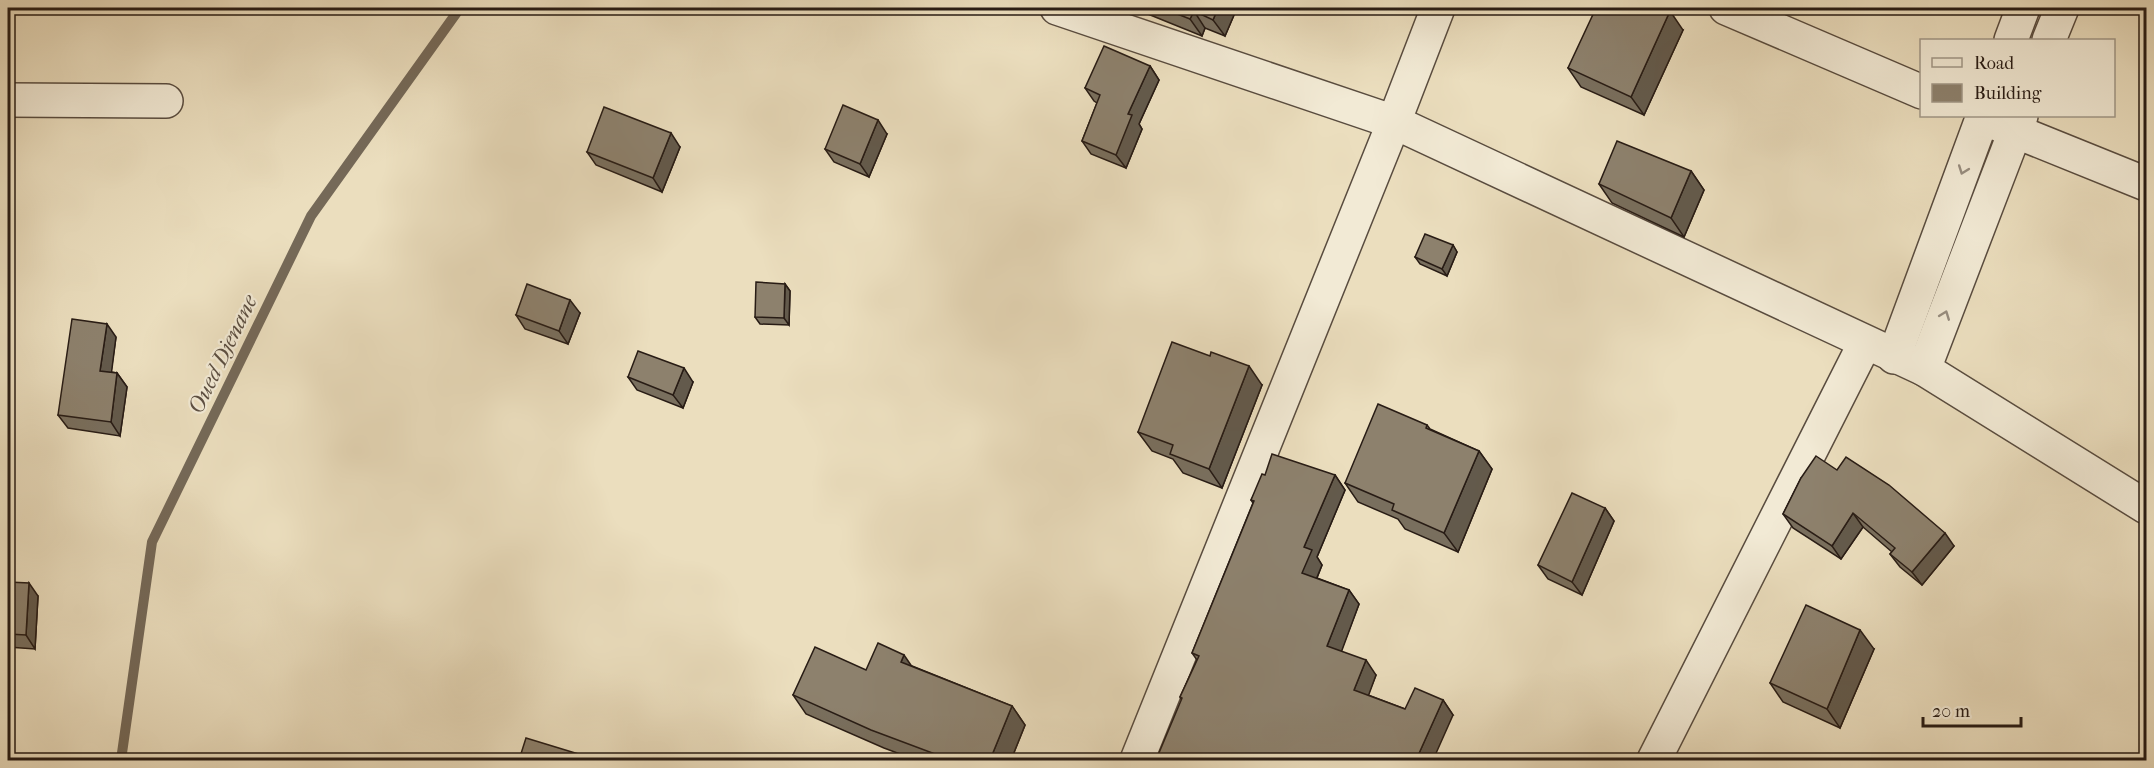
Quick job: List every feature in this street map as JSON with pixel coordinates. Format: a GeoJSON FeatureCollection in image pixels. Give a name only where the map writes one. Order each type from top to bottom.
{"type":"FeatureCollection","features":[{"type":"Feature","properties":{"kind":"street"},"geometry":{"type":"LineString","coordinates":[[1058,8],[1394,122],[1909,363],[2146,507]]}},
{"type":"Feature","properties":{"kind":"street"},"geometry":{"type":"LineString","coordinates":[[1137,760],[1438,8]]}},
{"type":"Feature","properties":{"kind":"street"},"geometry":{"type":"LineString","coordinates":[[1725,8],[1920,91]]}},
{"type":"Feature","properties":{"kind":"street"},"geometry":{"type":"LineString","coordinates":[[2011,39],[2023,8]]}},
{"type":"Feature","properties":{"kind":"street"},"geometry":{"type":"LineString","coordinates":[[2049,39],[2062,8]]}},
{"type":"Feature","properties":{"kind":"street"},"geometry":{"type":"LineString","coordinates":[[8,100],[166,101]]}},
{"type":"Feature","properties":{"kind":"street"},"geometry":{"type":"LineString","coordinates":[[1909,363],[1980,117]]}},
{"type":"Feature","properties":{"kind":"street"},"geometry":{"type":"LineString","coordinates":[[1985,117],[2018,123],[2146,184]]}},
{"type":"Feature","properties":{"kind":"street"},"geometry":{"type":"LineString","coordinates":[[1909,363],[2018,123]]}},
{"type":"Feature","properties":{"kind":"street"},"geometry":{"type":"LineString","coordinates":[[1654,760],[1865,343]]}},
{"type":"Feature","properties":{"kind":"building"},"geometry":{"type":"Polygon","coordinates":[[[1162,8],[1218,8],[1213,20],[1194,11],[1190,19],[1162,8]]]}},
{"type":"Feature","properties":{"kind":"building"},"geometry":{"type":"Polygon","coordinates":[[[1596,8],[1662,8],[1670,11],[1631,97],[1568,68],[1596,8]]]}},
{"type":"Feature","properties":{"kind":"building"},"geometry":{"type":"Polygon","coordinates":[[[1104,46],[1150,66],[1128,114],[1132,115],[1116,155],[1082,141],[1100,95],[1085,88],[1104,46]]]}},
{"type":"Feature","properties":{"kind":"building"},"geometry":{"type":"Polygon","coordinates":[[[843,105],[878,120],[860,164],[825,149],[843,105]]]}},
{"type":"Feature","properties":{"kind":"building"},"geometry":{"type":"Polygon","coordinates":[[[604,107],[671,133],[653,178],[587,152],[604,107]]]}},
{"type":"Feature","properties":{"kind":"building"},"geometry":{"type":"Polygon","coordinates":[[[1617,141],[1691,171],[1671,218],[1599,184],[1617,141]]]}},
{"type":"Feature","properties":{"kind":"building"},"geometry":{"type":"Polygon","coordinates":[[[1425,234],[1453,245],[1442,269],[1415,257],[1425,234]]]}},
{"type":"Feature","properties":{"kind":"building"},"geometry":{"type":"Polygon","coordinates":[[[756,282],[785,284],[784,318],[755,317],[756,282]]]}},
{"type":"Feature","properties":{"kind":"building"},"geometry":{"type":"Polygon","coordinates":[[[527,284],[570,300],[559,331],[516,315],[527,284]]]}},
{"type":"Feature","properties":{"kind":"building"},"geometry":{"type":"Polygon","coordinates":[[[72,319],[107,324],[100,371],[117,373],[111,422],[58,415],[72,319]]]}},
{"type":"Feature","properties":{"kind":"building"},"geometry":{"type":"Polygon","coordinates":[[[1172,342],[1210,356],[1211,352],[1249,366],[1209,469],[1170,454],[1173,445],[1138,432],[1172,342]]]}},
{"type":"Feature","properties":{"kind":"building"},"geometry":{"type":"Polygon","coordinates":[[[638,351],[684,368],[673,395],[628,377],[638,351]]]}},
{"type":"Feature","properties":{"kind":"building"},"geometry":{"type":"Polygon","coordinates":[[[1378,404],[1479,451],[1444,533],[1392,510],[1394,504],[1345,483],[1378,404]]]}},
{"type":"Feature","properties":{"kind":"building"},"geometry":{"type":"Polygon","coordinates":[[[1272,454],[1335,475],[1304,547],[1312,550],[1302,573],[1349,590],[1327,646],[1366,660],[1354,690],[1405,709],[1415,688],[1443,700],[1416,760],[1156,760],[1182,698],[1180,697],[1199,656],[1192,653],[1254,501],[1251,500],[1262,474],[1265,475],[1272,454]]]}},
{"type":"Feature","properties":{"kind":"building"},"geometry":{"type":"Polygon","coordinates":[[[1816,456],[1837,470],[1846,457],[1889,485],[1945,533],[1912,572],[1890,554],[1895,548],[1853,513],[1832,546],[1783,514],[1801,478],[1816,456]]]}},
{"type":"Feature","properties":{"kind":"building"},"geometry":{"type":"Polygon","coordinates":[[[1572,493],[1605,508],[1572,582],[1538,565],[1572,493]]]}},
{"type":"Feature","properties":{"kind":"building"},"geometry":{"type":"Polygon","coordinates":[[[8,582],[29,583],[26,635],[8,634],[8,582]]]}},
{"type":"Feature","properties":{"kind":"building"},"geometry":{"type":"Polygon","coordinates":[[[1806,605],[1860,630],[1827,709],[1770,683],[1806,605]]]}},
{"type":"Feature","properties":{"kind":"building"},"geometry":{"type":"Polygon","coordinates":[[[878,643],[904,655],[901,662],[1012,706],[990,760],[951,760],[871,730],[793,695],[815,647],[866,670],[878,643]]]}},
{"type":"Feature","properties":{"kind":"building"},"geometry":{"type":"Polygon","coordinates":[[[526,738],[585,756],[583,760],[519,760],[526,738]]]}},
{"type":"Feature","properties":{"kind":"waterway","name":"Oued Djenane"},"geometry":{"type":"LineString","coordinates":[[121,760],[152,542],[311,216],[460,8]]}}]}
